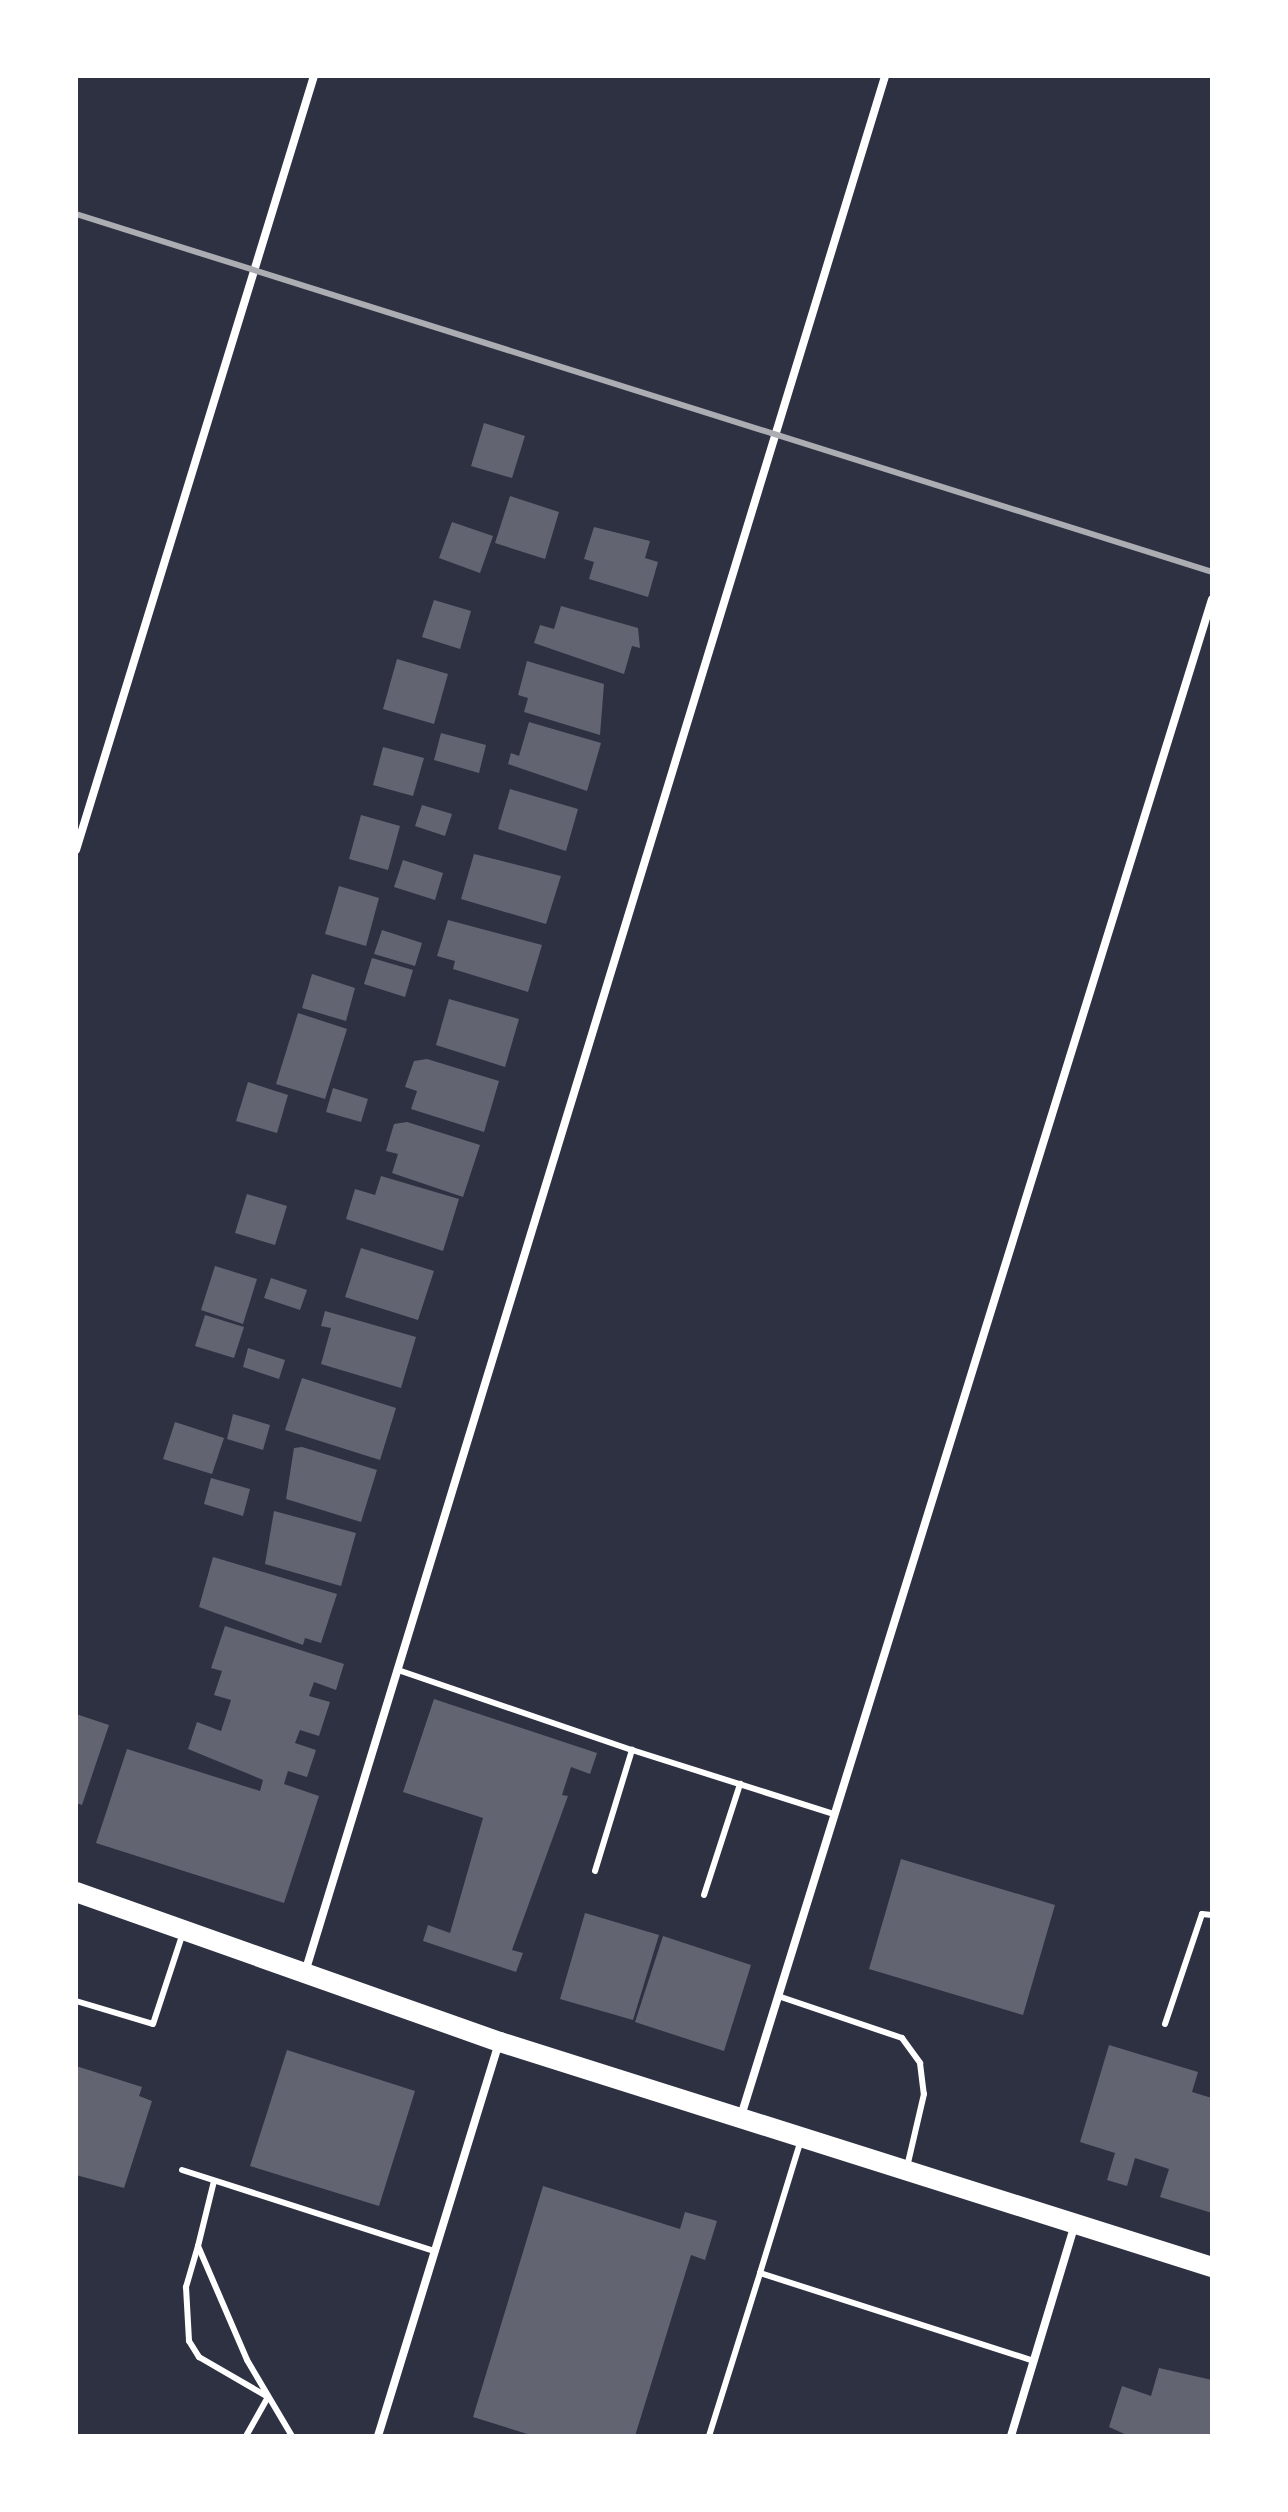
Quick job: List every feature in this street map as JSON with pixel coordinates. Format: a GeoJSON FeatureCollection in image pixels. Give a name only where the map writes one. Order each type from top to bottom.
{"type":"FeatureCollection","features":[{"type":"Feature","properties":{"kind":"main road"},"geometry":{"type":"LineString","coordinates":[[76,1892],[306,1969],[500,2042],[803,2135],[1212,2267]]}},
{"type":"Feature","properties":{"kind":"street"},"geometry":{"type":"LineString","coordinates":[[76,850],[314,76]]}},
{"type":"Feature","properties":{"kind":"street"},"geometry":{"type":"LineString","coordinates":[[306,1969],[885,76]]}},
{"type":"Feature","properties":{"kind":"street"},"geometry":{"type":"LineString","coordinates":[[741,2116],[1212,599]]}},
{"type":"Feature","properties":{"kind":"street"},"geometry":{"type":"LineString","coordinates":[[378,2436],[500,2042]]}},
{"type":"Feature","properties":{"kind":"street"},"geometry":{"type":"LineString","coordinates":[[1011,2436],[1075,2223]]}},
{"type":"Feature","properties":{"kind":"lane"},"geometry":{"type":"LineString","coordinates":[[398,1670],[632,1750],[834,1814]]}},
{"type":"Feature","properties":{"kind":"lane"},"geometry":{"type":"LineString","coordinates":[[595,1871],[632,1750]]}},
{"type":"Feature","properties":{"kind":"lane"},"geometry":{"type":"LineString","coordinates":[[704,1895],[740,1784]]}},
{"type":"Feature","properties":{"kind":"lane"},"geometry":{"type":"LineString","coordinates":[[1165,2024],[1202,1914],[1212,1915]]}},
{"type":"Feature","properties":{"kind":"lane"},"geometry":{"type":"LineString","coordinates":[[76,2001],[153,2024],[185,1929]]}},
{"type":"Feature","properties":{"kind":"lane"},"geometry":{"type":"LineString","coordinates":[[778,1996],[902,2038],[920,2063],[924,2094],[906,2169]]}},
{"type":"Feature","properties":{"kind":"lane"},"geometry":{"type":"LineString","coordinates":[[709,2436],[803,2135]]}},
{"type":"Feature","properties":{"kind":"lane"},"geometry":{"type":"LineString","coordinates":[[182,2170],[435,2251]]}},
{"type":"Feature","properties":{"kind":"lane"},"geometry":{"type":"LineString","coordinates":[[214,2181],[186,2287],[189,2341],[199,2357],[268,2397]]}},
{"type":"Feature","properties":{"kind":"lane"},"geometry":{"type":"LineString","coordinates":[[198,2246],[268,2397],[292,2436]]}},
{"type":"Feature","properties":{"kind":"lane"},"geometry":{"type":"LineString","coordinates":[[760,2273],[1034,2361]]}},
{"type":"Feature","properties":{"kind":"lane"},"geometry":{"type":"LineString","coordinates":[[246,2436],[268,2397]]}},
{"type":"Feature","properties":{"kind":"building"},"geometry":{"type":"Polygon","coordinates":[[[484,423],[525,436],[512,478],[471,466],[484,423]]]}},
{"type":"Feature","properties":{"kind":"building"},"geometry":{"type":"Polygon","coordinates":[[[510,496],[559,512],[545,559],[495,543],[510,496]]]}},
{"type":"Feature","properties":{"kind":"building"},"geometry":{"type":"Polygon","coordinates":[[[452,522],[493,536],[480,573],[439,558],[452,522]]]}},
{"type":"Feature","properties":{"kind":"building"},"geometry":{"type":"Polygon","coordinates":[[[594,527],[650,541],[645,558],[658,562],[648,597],[589,579],[594,562],[584,559],[594,527]]]}},
{"type":"Feature","properties":{"kind":"building"},"geometry":{"type":"Polygon","coordinates":[[[434,600],[471,611],[460,649],[422,637],[434,600]]]}},
{"type":"Feature","properties":{"kind":"building"},"geometry":{"type":"Polygon","coordinates":[[[561,606],[638,628],[640,648],[632,646],[624,674],[534,643],[540,625],[554,629],[561,606]]]}},
{"type":"Feature","properties":{"kind":"building"},"geometry":{"type":"Polygon","coordinates":[[[397,659],[448,674],[434,724],[383,709],[397,659]]]}},
{"type":"Feature","properties":{"kind":"building"},"geometry":{"type":"Polygon","coordinates":[[[527,661],[604,684],[600,735],[524,712],[528,698],[518,695],[527,661]]]}},
{"type":"Feature","properties":{"kind":"building"},"geometry":{"type":"Polygon","coordinates":[[[529,722],[601,743],[587,791],[508,764],[511,753],[519,756],[529,722]]]}},
{"type":"Feature","properties":{"kind":"building"},"geometry":{"type":"Polygon","coordinates":[[[441,733],[486,745],[479,773],[434,760],[441,733]]]}},
{"type":"Feature","properties":{"kind":"building"},"geometry":{"type":"Polygon","coordinates":[[[383,747],[424,758],[413,796],[373,785],[383,747]]]}},
{"type":"Feature","properties":{"kind":"building"},"geometry":{"type":"Polygon","coordinates":[[[510,789],[578,809],[566,851],[498,829],[510,789]]]}},
{"type":"Feature","properties":{"kind":"building"},"geometry":{"type":"Polygon","coordinates":[[[422,805],[452,814],[445,836],[415,826],[422,805]]]}},
{"type":"Feature","properties":{"kind":"building"},"geometry":{"type":"Polygon","coordinates":[[[361,815],[400,826],[388,870],[349,859],[361,815]]]}},
{"type":"Feature","properties":{"kind":"building"},"geometry":{"type":"Polygon","coordinates":[[[474,854],[561,876],[546,924],[461,899],[474,854]]]}},
{"type":"Feature","properties":{"kind":"building"},"geometry":{"type":"Polygon","coordinates":[[[403,860],[443,873],[435,900],[394,887],[403,860]]]}},
{"type":"Feature","properties":{"kind":"building"},"geometry":{"type":"Polygon","coordinates":[[[339,886],[379,898],[366,946],[325,934],[339,886]]]}},
{"type":"Feature","properties":{"kind":"building"},"geometry":{"type":"Polygon","coordinates":[[[448,920],[542,945],[528,992],[453,969],[455,961],[437,956],[448,920]]]}},
{"type":"Feature","properties":{"kind":"building"},"geometry":{"type":"Polygon","coordinates":[[[382,930],[422,943],[415,966],[374,954],[382,930]]]}},
{"type":"Feature","properties":{"kind":"building"},"geometry":{"type":"Polygon","coordinates":[[[372,958],[413,970],[405,997],[364,984],[372,958]]]}},
{"type":"Feature","properties":{"kind":"building"},"geometry":{"type":"Polygon","coordinates":[[[312,974],[355,988],[346,1021],[302,1008],[312,974]]]}},
{"type":"Feature","properties":{"kind":"building"},"geometry":{"type":"Polygon","coordinates":[[[449,999],[519,1019],[505,1067],[436,1045],[449,999]]]}},
{"type":"Feature","properties":{"kind":"building"},"geometry":{"type":"Polygon","coordinates":[[[298,1013],[347,1029],[325,1099],[276,1084],[298,1013]]]}},
{"type":"Feature","properties":{"kind":"building"},"geometry":{"type":"Polygon","coordinates":[[[427,1059],[499,1081],[484,1132],[411,1109],[417,1091],[405,1087],[414,1061],[427,1059]]]}},
{"type":"Feature","properties":{"kind":"building"},"geometry":{"type":"Polygon","coordinates":[[[248,1082],[288,1095],[277,1133],[236,1121],[248,1082]]]}},
{"type":"Feature","properties":{"kind":"building"},"geometry":{"type":"Polygon","coordinates":[[[333,1088],[368,1099],[361,1122],[326,1112],[333,1088]]]}},
{"type":"Feature","properties":{"kind":"building"},"geometry":{"type":"Polygon","coordinates":[[[407,1122],[480,1145],[463,1197],[392,1173],[398,1154],[386,1151],[394,1124],[407,1122]]]}},
{"type":"Feature","properties":{"kind":"building"},"geometry":{"type":"Polygon","coordinates":[[[381,1176],[459,1199],[443,1251],[346,1219],[355,1189],[375,1195],[381,1176]]]}},
{"type":"Feature","properties":{"kind":"building"},"geometry":{"type":"Polygon","coordinates":[[[247,1194],[287,1206],[275,1245],[235,1233],[247,1194]]]}},
{"type":"Feature","properties":{"kind":"building"},"geometry":{"type":"Polygon","coordinates":[[[361,1248],[434,1271],[418,1320],[345,1297],[361,1248]]]}},
{"type":"Feature","properties":{"kind":"building"},"geometry":{"type":"Polygon","coordinates":[[[215,1266],[257,1279],[243,1324],[201,1310],[215,1266]]]}},
{"type":"Feature","properties":{"kind":"building"},"geometry":{"type":"Polygon","coordinates":[[[271,1278],[307,1290],[300,1310],[264,1298],[271,1278]]]}},
{"type":"Feature","properties":{"kind":"building"},"geometry":{"type":"Polygon","coordinates":[[[325,1311],[416,1337],[401,1388],[321,1364],[331,1328],[321,1326],[325,1311]]]}},
{"type":"Feature","properties":{"kind":"building"},"geometry":{"type":"Polygon","coordinates":[[[205,1315],[244,1327],[234,1358],[195,1346],[205,1315]]]}},
{"type":"Feature","properties":{"kind":"building"},"geometry":{"type":"Polygon","coordinates":[[[248,1348],[285,1360],[279,1379],[243,1367],[248,1348]]]}},
{"type":"Feature","properties":{"kind":"building"},"geometry":{"type":"Polygon","coordinates":[[[302,1378],[396,1408],[380,1460],[285,1430],[302,1378]]]}},
{"type":"Feature","properties":{"kind":"building"},"geometry":{"type":"Polygon","coordinates":[[[233,1414],[270,1425],[263,1450],[227,1439],[233,1414]]]}},
{"type":"Feature","properties":{"kind":"building"},"geometry":{"type":"Polygon","coordinates":[[[175,1422],[224,1438],[212,1474],[163,1459],[175,1422]]]}},
{"type":"Feature","properties":{"kind":"building"},"geometry":{"type":"Polygon","coordinates":[[[302,1447],[377,1470],[361,1522],[286,1499],[294,1448],[302,1447]]]}},
{"type":"Feature","properties":{"kind":"building"},"geometry":{"type":"Polygon","coordinates":[[[211,1478],[250,1489],[243,1516],[204,1504],[211,1478]]]}},
{"type":"Feature","properties":{"kind":"building"},"geometry":{"type":"Polygon","coordinates":[[[274,1511],[356,1533],[341,1586],[265,1564],[274,1511]]]}},
{"type":"Feature","properties":{"kind":"building"},"geometry":{"type":"Polygon","coordinates":[[[213,1557],[337,1594],[321,1643],[305,1638],[303,1645],[199,1607],[213,1557]]]}},
{"type":"Feature","properties":{"kind":"building"},"geometry":{"type":"Polygon","coordinates":[[[225,1626],[344,1664],[336,1690],[314,1682],[309,1696],[330,1702],[319,1736],[300,1730],[295,1743],[316,1750],[307,1777],[288,1771],[284,1784],[319,1796],[284,1903],[96,1843],[127,1749],[260,1791],[263,1780],[188,1749],[197,1722],[221,1731],[231,1700],[214,1695],[222,1671],[211,1668],[225,1626]]]}},
{"type":"Feature","properties":{"kind":"building"},"geometry":{"type":"Polygon","coordinates":[[[434,1699],[597,1753],[590,1774],[571,1767],[562,1795],[568,1796],[512,1950],[523,1953],[516,1972],[423,1941],[428,1925],[450,1933],[483,1818],[403,1792],[434,1699]]]}},
{"type":"Feature","properties":{"kind":"building"},"geometry":{"type":"Polygon","coordinates":[[[76,1714],[109,1725],[82,1805],[76,1803],[76,1714]]]}},
{"type":"Feature","properties":{"kind":"building"},"geometry":{"type":"Polygon","coordinates":[[[901,1859],[1055,1905],[1023,2015],[869,1969],[901,1859]]]}},
{"type":"Feature","properties":{"kind":"building"},"geometry":{"type":"Polygon","coordinates":[[[585,1913],[659,1935],[633,2020],[560,1999],[585,1913]]]}},
{"type":"Feature","properties":{"kind":"building"},"geometry":{"type":"Polygon","coordinates":[[[663,1936],[751,1965],[724,2051],[635,2022],[663,1936]]]}},
{"type":"Feature","properties":{"kind":"building"},"geometry":{"type":"Polygon","coordinates":[[[1109,2045],[1198,2072],[1192,2092],[1212,2098],[1212,2213],[1160,2197],[1169,2169],[1135,2158],[1127,2186],[1107,2180],[1115,2153],[1080,2142],[1109,2045]]]}},
{"type":"Feature","properties":{"kind":"building"},"geometry":{"type":"Polygon","coordinates":[[[287,2050],[415,2091],[379,2206],[250,2166],[287,2050]]]}},
{"type":"Feature","properties":{"kind":"building"},"geometry":{"type":"Polygon","coordinates":[[[76,2066],[142,2087],[139,2096],[152,2101],[124,2188],[76,2175],[76,2066]]]}},
{"type":"Feature","properties":{"kind":"building"},"geometry":{"type":"Polygon","coordinates":[[[543,2186],[680,2229],[685,2212],[717,2221],[705,2260],[691,2255],[635,2436],[534,2436],[473,2417],[543,2186]]]}},
{"type":"Feature","properties":{"kind":"building"},"geometry":{"type":"Polygon","coordinates":[[[1159,2368],[1212,2380],[1212,2436],[1129,2436],[1109,2427],[1122,2386],[1151,2396],[1159,2368]]]}},
{"type":"Feature","properties":{"kind":"railway"},"geometry":{"type":"LineString","coordinates":[[76,214],[1212,572]]}}]}
